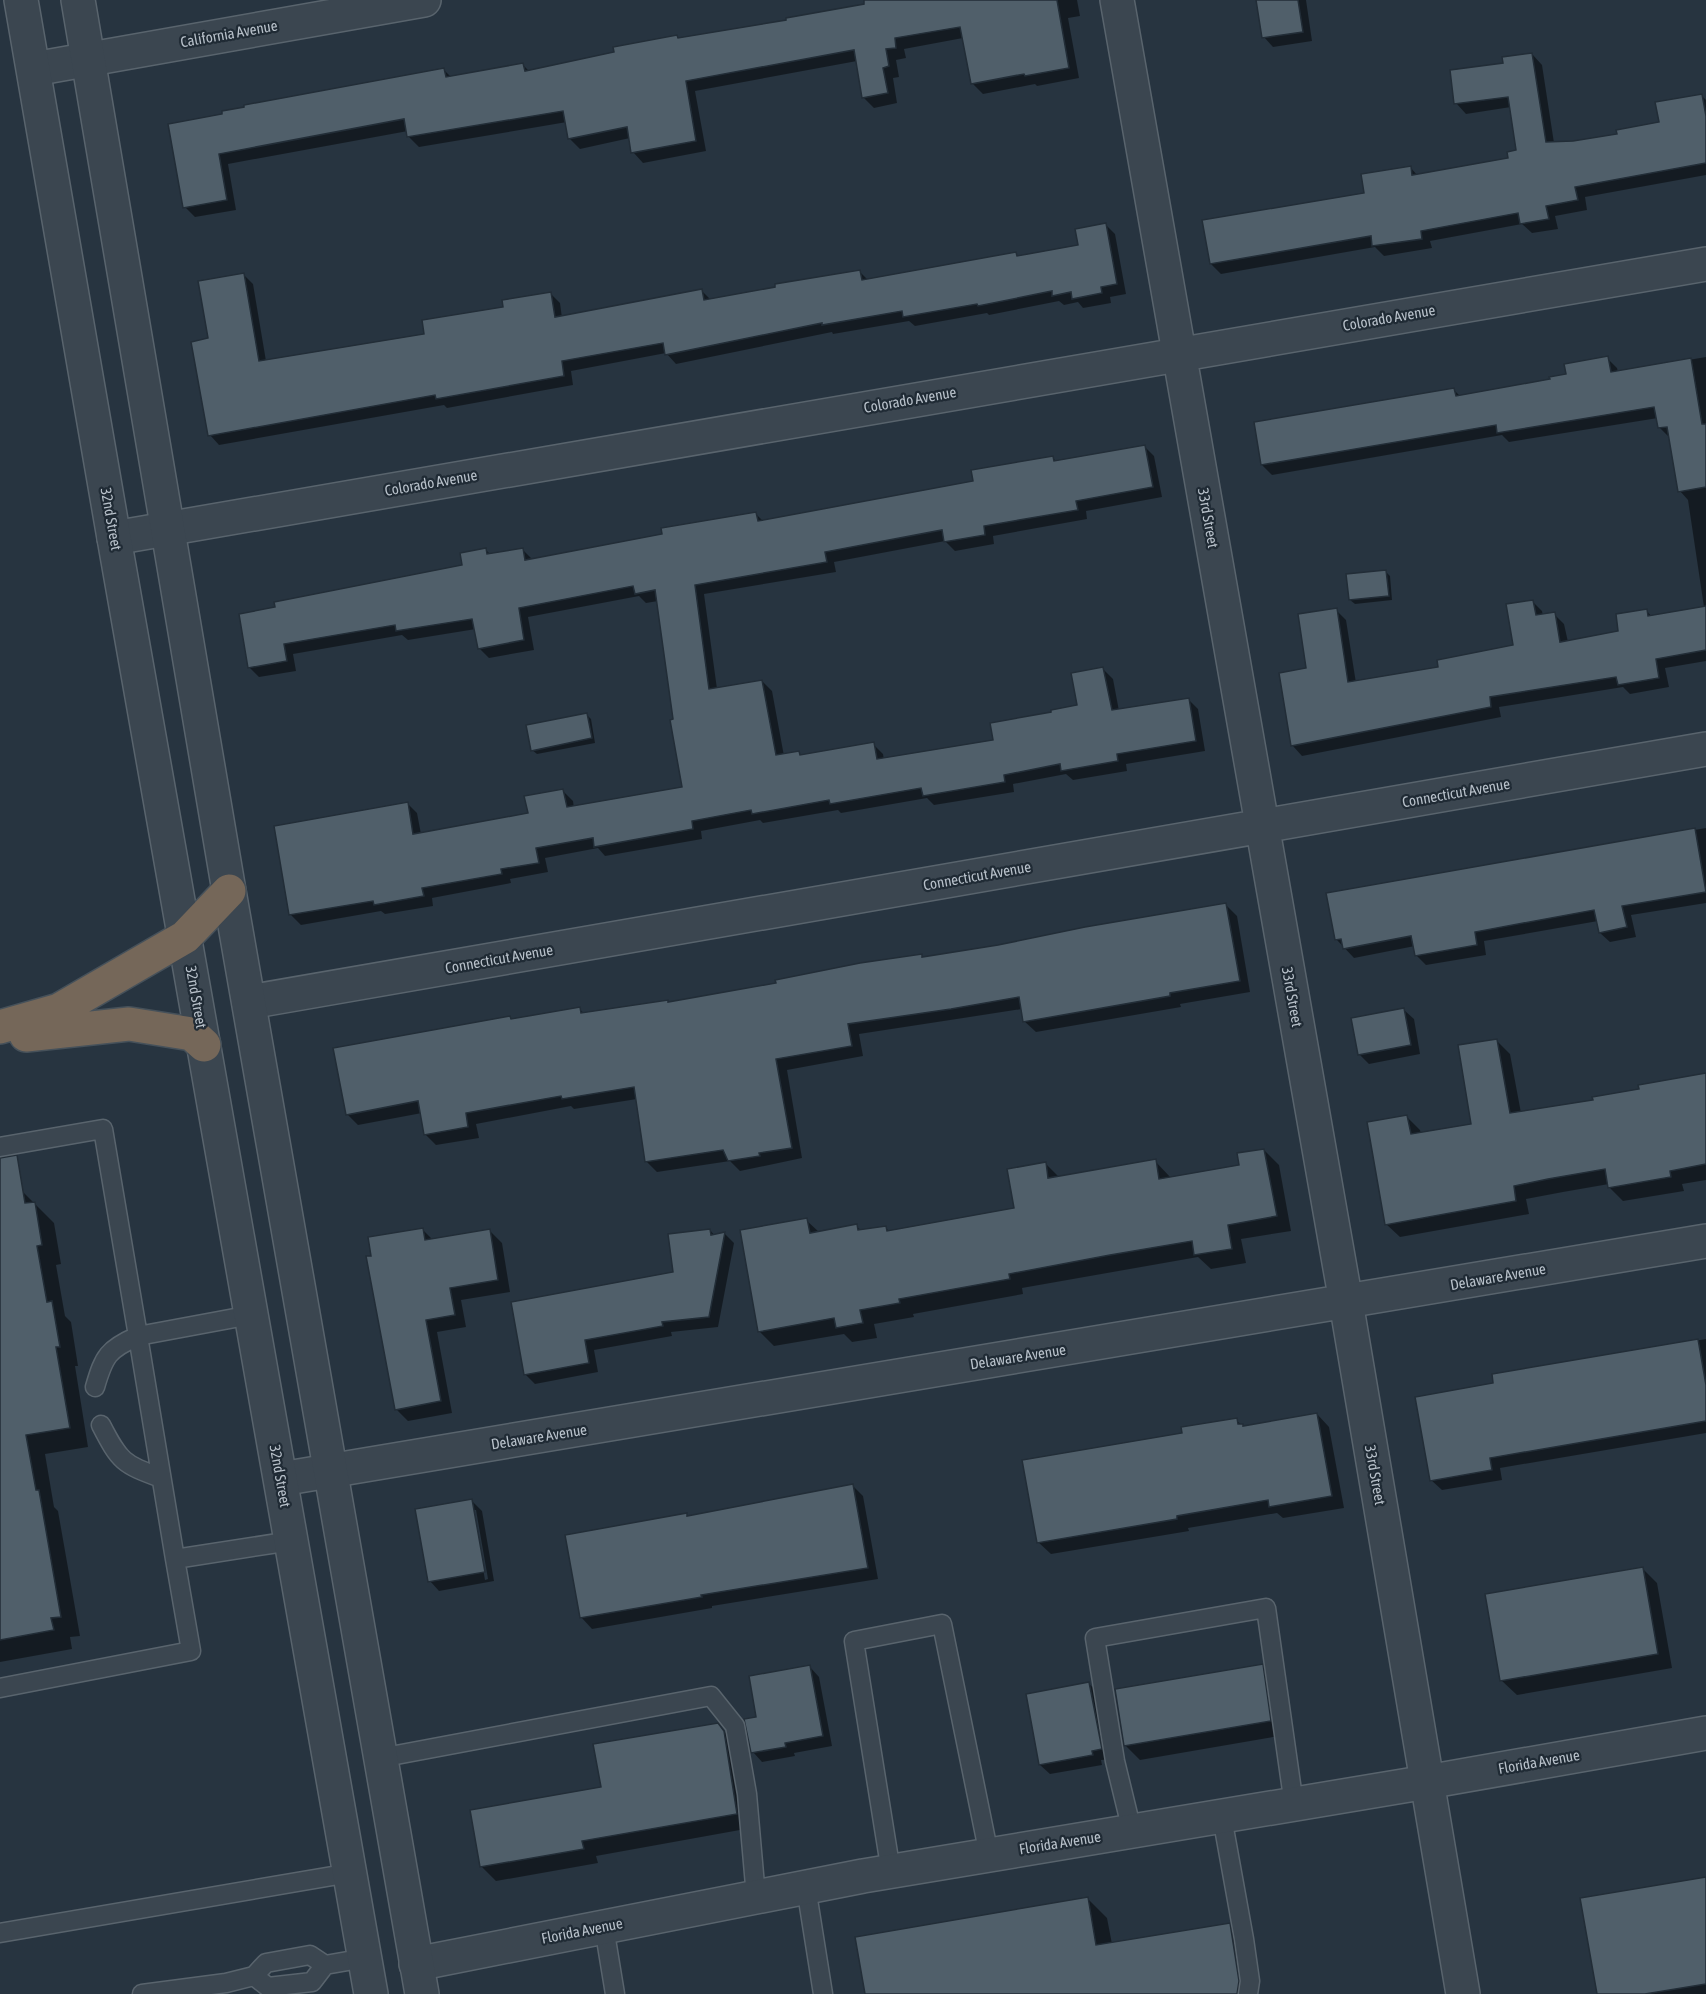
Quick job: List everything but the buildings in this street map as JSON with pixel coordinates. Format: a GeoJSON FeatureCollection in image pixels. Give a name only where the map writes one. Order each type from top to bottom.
{"type":"FeatureCollection","features":[{"type":"Feature","properties":{"kind":"highway"},"geometry":{"type":"LineString","coordinates":[[0,1027],[59,1010],[185,937],[229,891]]}},
{"type":"Feature","properties":{"kind":"highway"},"geometry":{"type":"LineString","coordinates":[[0,1038],[129,1024],[192,1034],[204,1045]]}},
{"type":"Feature","properties":{"kind":"street","name":"32nd Street"},"geometry":{"type":"LineString","coordinates":[[21,0],[371,1994]]}},
{"type":"Feature","properties":{"kind":"street"},"geometry":{"type":"LineString","coordinates":[[78,0],[229,891],[419,1979]]}},
{"type":"Feature","properties":{"kind":"street","name":"California Avenue"},"geometry":{"type":"LineString","coordinates":[[34,69],[424,0]]}},
{"type":"Feature","properties":{"kind":"street","name":"33rd Street"},"geometry":{"type":"LineString","coordinates":[[1117,0],[1346,1302],[1463,1994]]}},
{"type":"Feature","properties":{"kind":"street","name":"Colorado Avenue"},"geometry":{"type":"LineString","coordinates":[[114,538],[1706,264]]}},
{"type":"Feature","properties":{"kind":"street","name":"Connecticut Avenue"},"geometry":{"type":"LineString","coordinates":[[249,1002],[1706,749]]}},
{"type":"Feature","properties":{"kind":"street","name":"Delaware Avenue"},"geometry":{"type":"LineString","coordinates":[[281,1479],[1706,1241]]}},
{"type":"Feature","properties":{"kind":"street","name":"Florida Avenue"},"geometry":{"type":"LineString","coordinates":[[419,1979],[604,1927],[806,1887],[1706,1733]]}},
{"type":"Feature","properties":{"kind":"street"},"geometry":{"type":"LineString","coordinates":[[350,1873],[399,1864]]}},
{"type":"Feature","properties":{"kind":"lane"},"geometry":{"type":"LineString","coordinates":[[0,1147],[103,1129],[191,1651],[0,1688]]}},
{"type":"Feature","properties":{"kind":"lane"},"geometry":{"type":"LineString","coordinates":[[95,1387],[102,1364],[116,1346],[138,1336],[251,1315]]}},
{"type":"Feature","properties":{"kind":"lane"},"geometry":{"type":"LineString","coordinates":[[101,1425],[115,1452],[131,1467],[161,1479]]}},
{"type":"Feature","properties":{"kind":"lane"},"geometry":{"type":"LineString","coordinates":[[175,1559],[291,1541]]}},
{"type":"Feature","properties":{"kind":"lane"},"geometry":{"type":"LineString","coordinates":[[1132,1831],[1115,1761],[1095,1638],[1266,1608],[1294,1805]]}},
{"type":"Feature","properties":{"kind":"lane"},"geometry":{"type":"LineString","coordinates":[[891,1872],[854,1641],[942,1624],[989,1855]]}},
{"type":"Feature","properties":{"kind":"lane"},"geometry":{"type":"LineString","coordinates":[[380,1758],[711,1696],[735,1726],[747,1794],[756,1897]]}},
{"type":"Feature","properties":{"kind":"lane"},"geometry":{"type":"LineString","coordinates":[[1222,1816],[1244,1939],[1250,1981],[1248,1994]]}},
{"type":"Feature","properties":{"kind":"lane"},"geometry":{"type":"LineString","coordinates":[[0,1933],[350,1873]]}},
{"type":"Feature","properties":{"kind":"lane"},"geometry":{"type":"LineString","coordinates":[[806,1887],[823,1994]]}},
{"type":"Feature","properties":{"kind":"lane"},"geometry":{"type":"LineString","coordinates":[[604,1927],[615,1994]]}},
{"type":"Feature","properties":{"kind":"lane"},"geometry":{"type":"LineString","coordinates":[[142,1994],[227,1989],[254,1976],[266,1964],[310,1955],[325,1965]]}},
{"type":"Feature","properties":{"kind":"lane"},"geometry":{"type":"LineString","coordinates":[[254,1976],[268,1987],[312,1982],[325,1965],[364,1958]]}}]}
